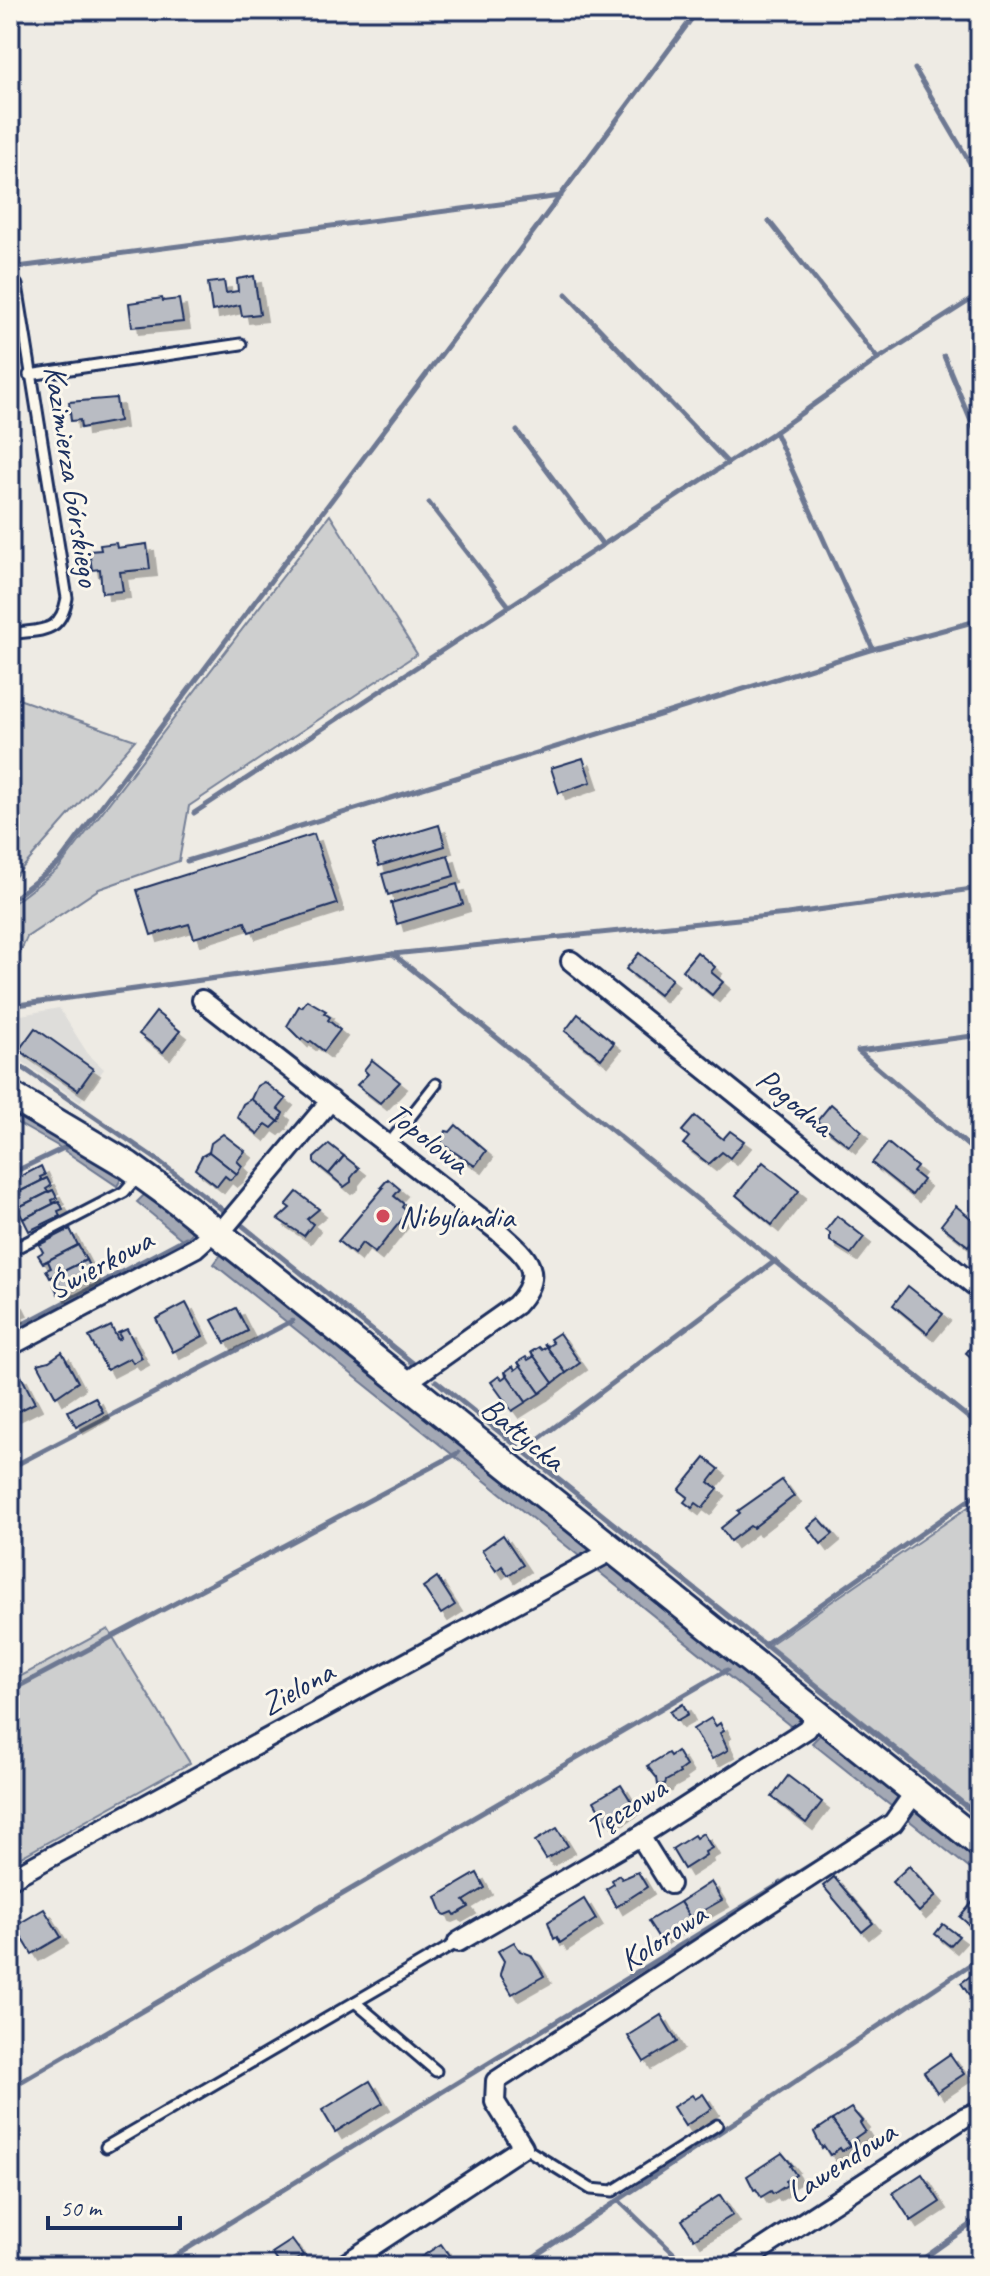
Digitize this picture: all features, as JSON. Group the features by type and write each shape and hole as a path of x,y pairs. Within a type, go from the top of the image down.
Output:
{"main road":[{"name":"Bałtycka","path":"10,1095 140,1173 217,1232 817,1714 908,1803 980,1844"}],"street":[{"name":"Pogodna","path":"571,961 980,1290"},
{"name":"Topolowa","path":"202,1000 518,1249 530,1264 533,1277 528,1292 516,1305 414,1377 408,1385"},
{"path":"217,1232 331,1100"},
{"name":"Świerkowa","path":"10,1346 195,1248 217,1232"},
{"name":"Zielona","path":"10,1879 613,1550"},
{"name":"Tęczowa","path":"458,1942 640,1836 807,1729 817,1714"},
{"name":"Kolorowa","path":"523,2147 495,2102 496,2081 908,1803"},
{"path":"640,1836 670,1884"},
{"name":"Lawendowa","path":"736,2266 965,2117 980,2111"},
{"path":"342,2266 523,2147"}],"lane":[{"name":"Kazimierza Górskiego","path":"10,634 51,628 63,617 67,598 17,285"},
{"path":"29,375 241,344"},
{"path":"388,1145 436,1084"},
{"path":"10,1251 124,1192 140,1173"},
{"path":"106,2147 458,1942"},
{"path":"355,2002 436,2071"},
{"name":"Kolorowa","path":"523,2147 591,2189 613,2191 717,2125"}],"shaded area":[{"path":"330,515 417,654 189,806 179,861 99,889 27,937 10,975 10,906 59,868"},
{"path":"10,696 135,740 10,882"},
{"path":"59,1008 88,1054 104,1069 80,1102 10,1053 10,1017"},
{"path":"10,1108 123,1176 117,1186 10,1119"},
{"path":"146,1193 191,1227 191,1234 184,1241 137,1202"},
{"path":"223,1252 596,1548 584,1560 214,1264"},
{"path":"980,1499 980,1815 769,1645"},
{"path":"613,1561 802,1716 793,1728 598,1571 605,1563"},
{"path":"108,1629 190,1763 10,1863 10,1682"},
{"path":"823,1732 980,1861 980,1877 812,1743"}],"building":[{"path":"254,276 260,314 242,316 240,305 212,311 208,283 224,281 226,293 238,291 237,279"},
{"path":"162,298 163,301 179,299 183,322 132,327 129,303"},
{"path":"116,398 119,421 81,428 80,420 71,421 69,402"},
{"path":"116,543 117,548 147,544 150,569 120,572 123,591 102,593 100,569 92,570 89,551 101,550 100,545"},
{"path":"583,758 591,782 559,793 551,768"},
{"path":"439,825 445,846 379,866 373,845"},
{"path":"314,834 337,904 249,932 245,922 194,938 189,924 151,935 137,890"},
{"path":"448,855 454,876 388,895 382,874"},
{"path":"457,884 463,904 397,924 391,903"},
{"path":"697,952 715,967 711,972 723,982 712,995 682,970"},
{"path":"639,953 672,979 659,995 626,969"},
{"path":"307,1000 326,1011 324,1013 330,1017 328,1020 340,1030 324,1051 311,1041 301,1040 287,1026 299,1006 302,1007"},
{"path":"156,1012 180,1031 163,1052 139,1034"},
{"path":"578,1014 614,1043 601,1059 565,1031"},
{"path":"35,1028 93,1069 78,1090 19,1050"},
{"path":"372,1060 400,1082 380,1103 357,1085 368,1074 364,1070"},
{"path":"264,1082 286,1099 278,1109 283,1113 279,1122 251,1099 257,1086"},
{"path":"251,1099 279,1122 272,1128 266,1124 258,1134 237,1117 243,1104"},
{"path":"831,1104 862,1131 849,1146 817,1121"},
{"path":"695,1116 723,1139 730,1131 744,1141 730,1158 722,1152 709,1164 683,1144 689,1137 682,1131"},
{"path":"456,1125 486,1151 475,1166 441,1143 446,1131 450,1132"},
{"path":"223,1134 245,1151 237,1161 242,1166 237,1174 209,1152 211,1143"},
{"path":"888,1143 917,1167 913,1172 923,1180 912,1195 872,1163"},
{"path":"329,1144 344,1156 329,1174 314,1162 314,1158"},
{"path":"209,1152 237,1174 230,1180 225,1176 217,1186 195,1169 202,1156"},
{"path":"344,1156 359,1168 344,1187 329,1174"},
{"path":"763,1162 799,1191 772,1225 736,1195"},
{"path":"41,1166 45,1175 40,1177 42,1181 11,1196 10,1182"},
{"path":"47,1178 51,1186 46,1189 48,1192 53,1190 17,1208 11,1196"},
{"name":"Nibylandia","path":"388,1179 400,1189 394,1196 408,1212 375,1253 362,1243 354,1254 338,1241"},
{"path":"53,1190 57,1198 52,1200 53,1203 59,1201 23,1219 17,1208"},
{"path":"297,1192 319,1209 307,1219 313,1224 304,1236 278,1219 290,1208 286,1205"},
{"path":"59,1201 63,1209 58,1211 60,1216 29,1231 23,1219"},
{"path":"956,1206 980,1226 980,1231 968,1246 941,1225"},
{"path":"837,1216 864,1237 851,1254 830,1241 830,1233 826,1230"},
{"path":"70,1229 78,1245 43,1263 38,1255 43,1252 39,1245"},
{"path":"78,1245 86,1260 50,1278 46,1270 51,1268 48,1261 43,1263"},
{"path":"86,1260 94,1276 58,1294 54,1285 59,1283 55,1276 50,1278"},
{"path":"908,1286 943,1314 927,1333 893,1305"},
{"path":"16,1301 20,1309 10,1319 10,1304"},
{"path":"186,1303 203,1336 173,1352 156,1319"},
{"path":"236,1308 248,1331 225,1343 212,1320"},
{"path":"111,1326 118,1340 121,1338 118,1333 127,1329 142,1358 133,1363 130,1358 107,1370 89,1337"},
{"path":"559,1333 580,1363 566,1373 544,1343 548,1346 553,1343 550,1339"},
{"path":"980,1336 980,1365 966,1353"},
{"path":"544,1343 566,1373 553,1383 531,1352 539,1347 542,1350 546,1347"},
{"path":"62,1352 78,1382 56,1397 38,1364"},
{"path":"531,1352 553,1383 540,1393 518,1362 533,1357"},
{"path":"518,1362 540,1393 526,1402 505,1372 513,1366 515,1370 520,1366"},
{"path":"505,1372 526,1402 512,1411 491,1382 499,1376 502,1379 506,1376"},
{"path":"20,1374 35,1403 13,1414 10,1408 10,1379"},
{"path":"95,1397 103,1412 76,1427 68,1411"},
{"path":"705,1458 719,1469 709,1482 718,1489 703,1508 696,1503 692,1508 684,1502 688,1497 679,1490"},
{"path":"782,1480 794,1496 753,1528 750,1526 730,1541 721,1528 740,1513 738,1511"},
{"path":"819,1518 833,1534 821,1544 808,1527"},
{"path":"503,1535 523,1565 508,1575 502,1566 496,1571 482,1550"},
{"path":"437,1577 455,1605 441,1614 423,1587"},
{"path":"683,1704 688,1714 676,1721 670,1712"},
{"path":"711,1718 716,1726 720,1723 724,1731 720,1733 728,1750 712,1759 693,1729"},
{"path":"677,1751 686,1766 665,1784 658,1785 657,1778 647,1766"},
{"path":"788,1776 822,1802 806,1823 772,1797"},
{"path":"621,1785 634,1806 607,1823 594,1801"},
{"path":"557,1828 568,1846 546,1859 535,1841"},
{"path":"703,1833 712,1848 684,1869 672,1849"},
{"path":"909,1866 936,1896 919,1912 892,1882"},
{"path":"638,1872 647,1887 616,1907 606,1889 614,1884 612,1880 619,1875 622,1879"},
{"path":"477,1873 485,1888 464,1901 469,1907 455,1915 453,1912 443,1914 436,1897"},
{"path":"834,1877 873,1923 862,1932 823,1886"},
{"path":"711,1882 722,1900 690,1918 680,1902"},
{"path":"977,1897 980,1899 980,1934 960,1917"},
{"path":"584,1899 596,1919 560,1943 557,1937 554,1939 548,1922"},
{"path":"680,1902 690,1918 659,1938 648,1921"},
{"path":"44,1909 61,1937 32,1954 15,1926"},
{"path":"943,1924 959,1936 950,1946 935,1934"},
{"path":"514,1942 520,1951 531,1955 544,1976 512,1994 500,1974 504,1961 498,1951"},
{"path":"980,1969 980,1991 971,1998 961,1983"},
{"path":"661,2015 677,2042 644,2062 628,2036"},
{"path":"950,2054 964,2074 937,2092 924,2072"},
{"path":"370,2081 383,2103 335,2132 322,2110"},
{"path":"703,2094 712,2108 685,2126 673,2107 692,2095 695,2099"},
{"path":"851,2108 862,2121 860,2123 865,2131 850,2146 832,2120"},
{"path":"832,2120 850,2146 830,2155 824,2146 822,2148 814,2132"},
{"path":"782,2153 796,2175 773,2194 771,2191 761,2197 747,2176"},
{"path":"922,2174 940,2202 911,2221 893,2193"},
{"path":"720,2195 733,2215 694,2239 682,2220"},
{"path":"292,2240 303,2255 288,2266 281,2266 272,2253"},
{"path":"441,2244 453,2261 446,2266 423,2266 418,2259"}],"waterway":[{"path":"10,901 59,863 698,10"},
{"path":"915,69 980,180"},
{"path":"10,268 561,196"},
{"path":"769,221 878,359"},
{"path":"566,294 728,463"},
{"path":"873,649 775,432 878,359 980,294"},
{"path":"944,356 980,443"},
{"path":"517,431 603,545"},
{"path":"194,813 775,432"},
{"path":"429,503 509,606"},
{"path":"187,861 873,649 980,620"},
{"path":"10,1006 393,954 787,914 980,888"},
{"path":"393,954 980,1427"},
{"path":"980,1035 858,1051 980,1156"},
{"path":"10,1059 156,1159 224,1211"},
{"path":"10,1174 66,1147"},
{"path":"243,1226 414,1364"},
{"path":"10,1331 186,1238"},
{"path":"524,1450 775,1261"},
{"path":"10,1468 292,1321"},
{"path":"436,1381 980,1818"},
{"path":"10,1691 458,1453"},
{"path":"765,1644 980,1492"},
{"path":"10,2088 727,1670"},
{"path":"159,2266 840,1847"},
{"path":"520,2266 980,1958"},
{"path":"619,2201 687,2266"},
{"path":"913,2266 980,2218"}],"place":[{"name":"Nibylandia","path":"383,1216"}]}
